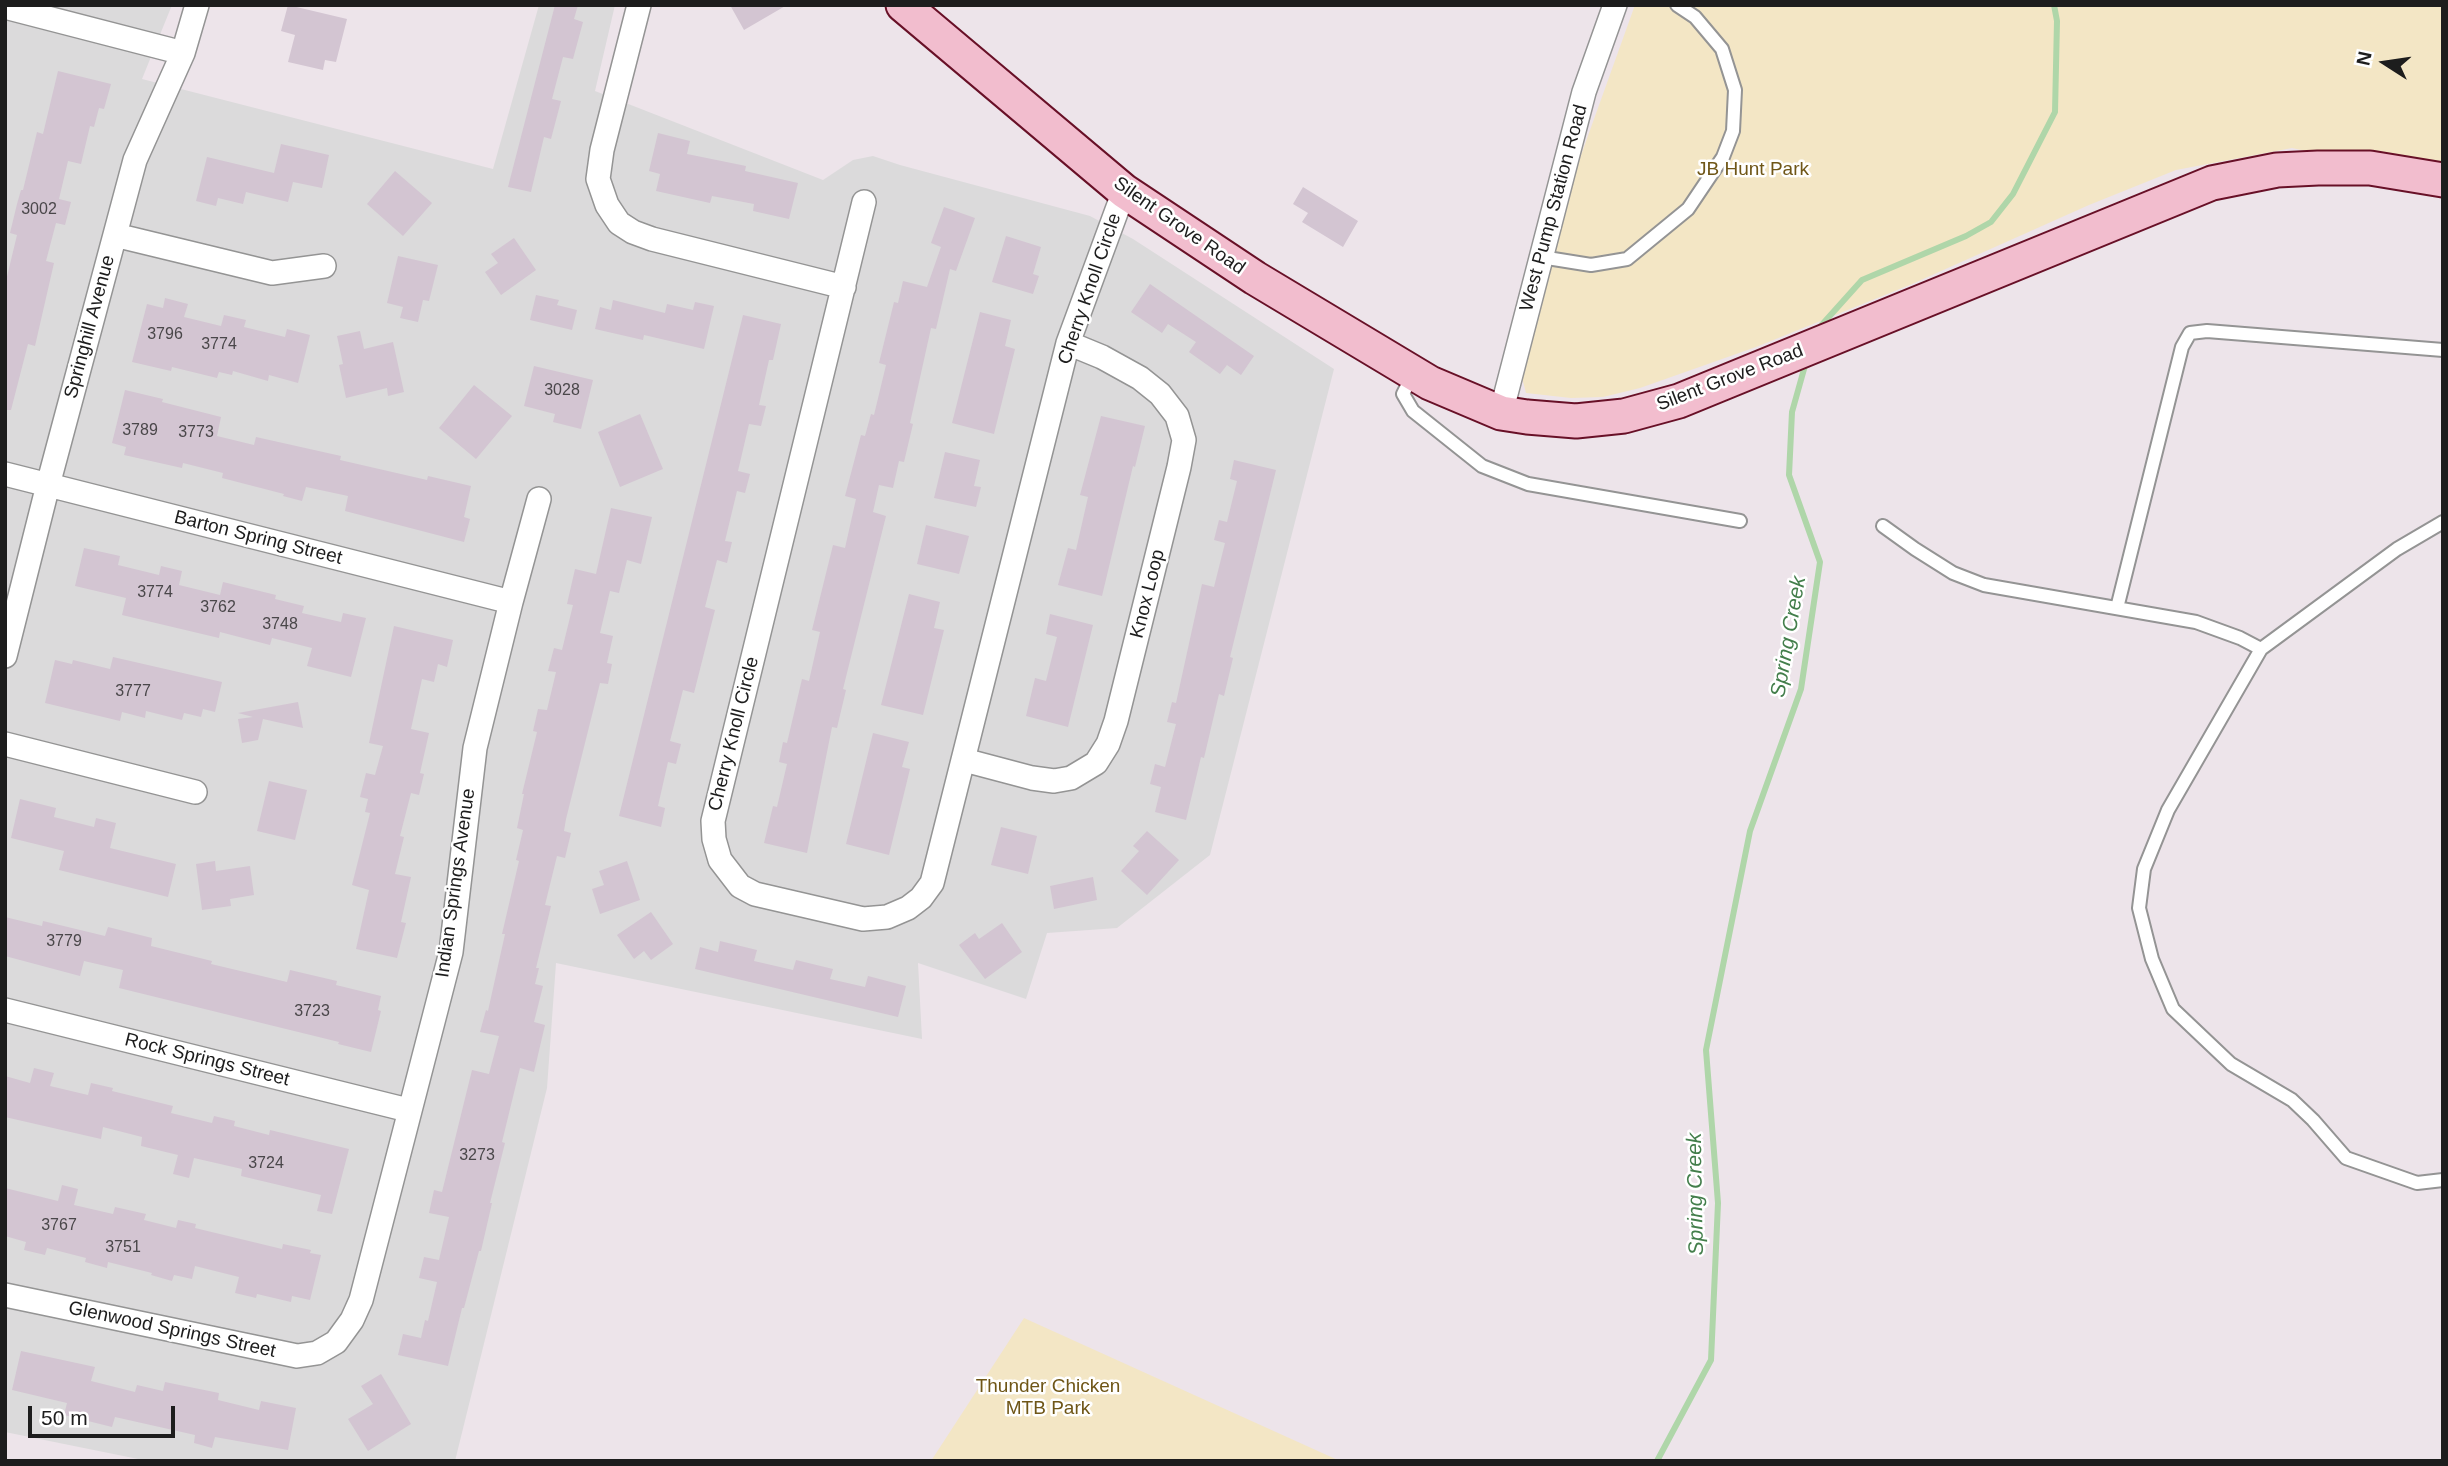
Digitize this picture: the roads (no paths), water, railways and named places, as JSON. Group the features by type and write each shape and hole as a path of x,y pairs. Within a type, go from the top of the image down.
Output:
{"street":[{"name":"Springhill Avenue","path":"5,656 135,160 183,53 197,5"},
{"path":"639,5 612,104 598,179 607,205 619,223 652,239 844,286"},
{"name":"Silent Grove Road","path":"902,5 1124,191 1255,278 1413,373 1501,413 1576,421 1624,416 1679,401 2212,183 2277,170 2370,168 2443,180"},
{"name":"West Pump Station Road","path":"1501,413 1584,92 1615,5"},
{"path":"5,8 183,53"},
{"name":"Cherry Knoll Circle","path":"864,202 713,821 714,839 720,860 740,886 755,894 863,919 887,917 908,908 921,898 932,883 1068,343 1124,191"},
{"path":"115,235 272,273 324,266"},
{"name":"Knox Loop","path":"964,760 1032,778 1054,781 1071,778 1096,763 1108,744 1116,721 1184,440 1177,416 1160,394 1140,378 1102,357 1068,343"},
{"name":"Barton Spring Street","path":"5,474 511,602"},
{"name":"Indian Springs Avenue","path":"336,1342 352,1320 361,1300 451,952 475,748 539,499"},
{"path":"5,744 195,792"},
{"name":"Rock Springs Street","path":"5,1010 408,1110"},
{"name":"Glenwood Springs Street","path":"5,1295 297,1356 317,1353 336,1342"}],"lane":[{"path":"1541,257 1591,265 1627,259 1688,209 1723,157 1733,131 1735,90 1722,48 1695,17 1677,5"},
{"path":"2117,608 2182,347 2190,333 2207,331 2443,350"},
{"path":"1413,373 1403,394 1413,411 1482,466 1528,484 1740,521"},
{"path":"2443,522 2398,549 2261,649 2168,810 2144,869 2140,908 2152,959 2173,1009 2231,1064 2292,1100 2314,1120 2346,1158 2417,1183 2443,1180"},
{"path":"1884,526 1953,573 1984,584 2196,622 2240,638 2261,649"}],"waterway":[{"name":"Spring Creek","path":"1818,329 1862,280 1966,236 1991,222 2013,194 2055,112 2057,21 2054,5"},
{"name":"Spring Creek","path":"1657,1461 1711,1360 1718,1203 1706,1050 1750,831 1801,689 1820,562 1789,475 1792,412 1806,362"}],"park label":[{"name":"JB Hunt Park","path":"1753,170"},
{"name":"Thunder Chicken MTB Park","path":"1048,1398"}]}
